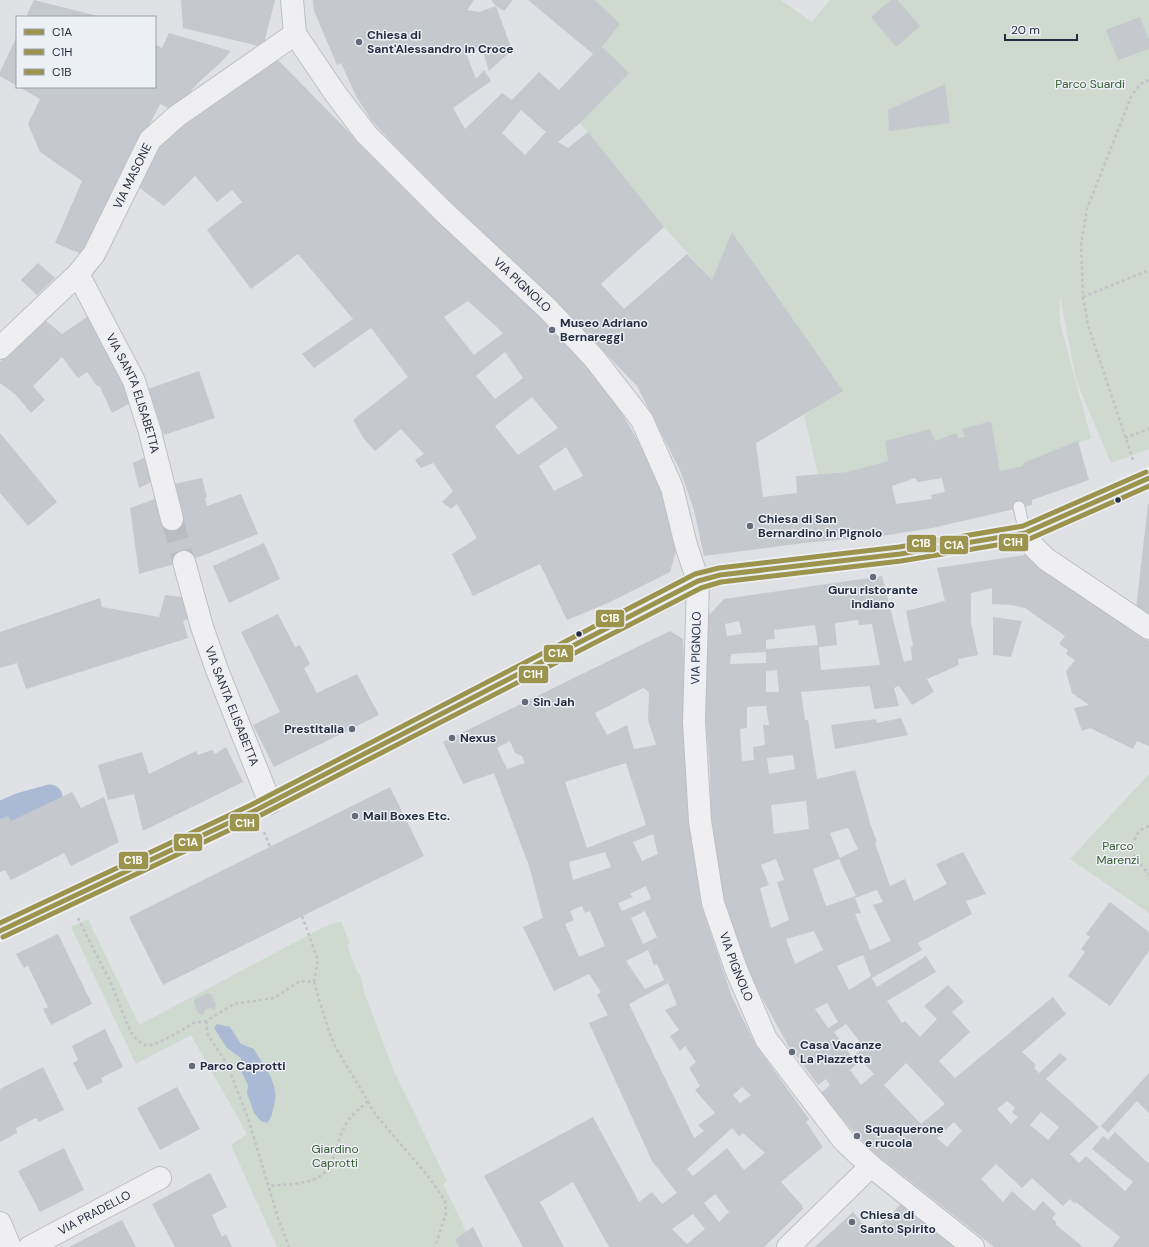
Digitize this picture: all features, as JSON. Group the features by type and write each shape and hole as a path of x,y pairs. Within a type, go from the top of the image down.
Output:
{"street":[{"path":"292,0 295,34"},
{"name":"VIA MASONE","path":"0,348 78,274 94,254 150,140 177,116 295,34"},
{"name":"VIA PIGNOLO","path":"295,34 366,134 444,212 548,308 604,369 642,420 672,488 686,545 698,582 694,722 700,821 713,903 736,969 766,1039 844,1141 871,1166 974,1247"},
{"name":"VIA SANTA ELISABETTA","path":"78,274 134,380 150,432 172,519"},
{"path":"0,931 270,803 698,582 720,575 900,554 1025,533 1149,478"},
{"path":"1025,533 1034,547 1046,559 1149,628"},
{"name":"VIA SANTA ELISABETTA","path":"184,562 202,626 217,670 270,803"},
{"path":"788,1247 871,1166"},
{"name":"VIA PRADELLO","path":"30,1247 160,1178"},
{"path":"0,1224 10,1247"}],"lane":[{"path":"1019,507 1025,533"}],"path":[{"path":"1149,80 1140,84 1131,97 1088,209 1081,244 1083,298 1088,325 1125,438 1149,429"},
{"path":"1083,298 1149,270"},
{"path":"1149,826 1139,831 1135,837 1132,853 1149,875"},
{"path":"68,898 111,983 130,1031 137,1040 145,1045 152,1045 194,1023 206,1021 234,1004 274,998 300,981 314,982"},
{"path":"302,916 318,960 314,982 329,1032 337,1050 368,1101 374,1114 428,1176 445,1201 446,1213 435,1247"},
{"path":"206,1021 208,1035 227,1064 248,1118 270,1186 278,1218 289,1247"},
{"path":"270,1186 311,1180 323,1174 331,1163 341,1133 352,1113 368,1101"}],"green space":[{"name":"Parco Suardi","path":"595,0 781,0 812,22 830,0 1149,0 1149,449 1111,463 1076,380 1060,296 1060,323 1091,438 1023,463 1023,466 1000,471 991,421 963,429 965,436 935,441 930,429 885,441 888,461 847,472 818,474 804,415 842,391 733,233 712,280 664,227 580,123 602,47 620,24"},
{"name":"Parco Marenzi","path":"1149,774 1149,913 1070,859"},
{"name":"Giardino Caprotti","path":"88,919 139,1025 322,928 341,921 350,943 347,945 358,974 360,974 364,992 393,1069 447,1181 443,1184 466,1231 455,1239 459,1247 277,1247 231,1145 247,1134 191,1035 136,1064 71,927"}],"water":[{"path":"217,1024 230,1027 241,1044 254,1049 270,1076 275,1090 275,1097 272,1115 267,1123 261,1121 254,1113 247,1093 248,1085 242,1073 241,1058 227,1048 214,1028"}],"building":[{"path":"34,0 98,16 26,16"},
{"path":"181,0 275,0 263,47 183,28"},
{"path":"313,0 474,0 467,10 479,12 496,6 512,50 489,71 481,46 466,53 476,79 484,70 491,81 453,108 465,129 502,93 512,100 539,72 559,90 593,54 528,0 595,0 620,24 602,47 629,73 580,123 558,142 568,148 588,132 664,227 601,284 624,309 687,254 712,280 732,232 843,391 756,443 763,497 797,493 796,476 847,472 888,461 885,441 930,429 935,441 956,433 959,438 965,436 962,429 991,421 1000,471 1023,466 1023,463 1078,441 1089,480 1032,500 1032,505 932,528 882,536 804,543 704,556 694,510 680,470 637,386 553,299 438,192 371,120 356,96 341,63 337,65 314,11","holes":["521,110 546,132 525,155 502,133","915,478 918,482 942,478 945,492 931,495 932,499 896,504 892,486"]},
{"path":"491,0 513,0 504,11 496,6"},
{"path":"891,0 897,0 920,26 896,47 871,17"},
{"path":"1140,17 1149,40 1149,49 1118,60 1106,30"},
{"path":"169,33 231,51 199,82 174,111 160,104 84,255 55,243 82,181 40,152 28,124 40,99 21,88 156,88 156,45 162,48"},
{"path":"16,38 16,85 0,76 0,72"},
{"path":"276,58 392,176 537,307 610,393 665,487 676,551 670,572 608,603 567,620 540,564 473,596 452,554 477,538 457,504 451,509 442,502 453,491 433,463 421,468 415,460 424,454 401,429 375,451 364,439 353,420 408,377 371,328 314,368 302,354 353,319 298,254 251,289 207,230 242,202 232,190 217,202 195,176 164,206 134,184 156,141 232,85 234,91","holes":["468,301 503,333 474,355 444,317","505,352 523,378 495,399 476,376","532,397 558,428 518,455 495,426","566,447 583,476 554,491 539,466"]},
{"path":"945,84 950,123 889,131 888,110"},
{"path":"38,263 55,278 37,295 21,280"},
{"path":"87,317 116,365 132,402 112,413 100,387 96,385 87,372 78,378 62,357 33,386 45,400 31,413 16,395 0,383 0,362 10,350 45,320 62,334"},
{"path":"199,371 215,418 164,435 148,389"},
{"path":"0,433 57,502 28,526 0,493"},
{"path":"148,456 155,480 139,488 133,463"},
{"path":"202,478 207,497 205,498 207,506 241,494 258,534 199,557 139,574 130,508 160,497 174,484"},
{"path":"1149,504 1149,618 1136,609"},
{"path":"264,543 280,579 229,603 213,566"},
{"path":"1025,555 1149,641 1149,746 1137,741 1133,749 1090,728 1082,731 1074,708 1089,705 1072,693 1066,671 1075,660 1066,654 1068,650 1059,644 1065,636 1025,608 1012,605 992,604 992,588 971,593 971,622 978,655 958,659 959,665 927,679 934,692 912,705 899,686 894,688 899,706 874,709 870,686 801,692 805,720 808,720 817,779 855,770 877,842 875,843 890,886 905,879 914,901 947,884 936,864 963,852 986,894 966,901 972,914 918,943 922,950 872,978 877,987 926,956 936,972 887,1001 902,1023 905,1021 920,1037 937,1019 924,1006 948,985 964,1002 952,1012 970,1032 939,1061 955,1078 1053,997 1066,1014 1022,1052 1036,1065 1034,1068 1039,1073 1060,1053 1067,1059 1046,1079 1099,1127 1070,1154 1079,1163 1086,1156 1125,1191 1133,1182 1092,1149 1103,1136 1108,1140 1115,1132 1148,1163 1149,1162 1149,1247 1112,1247 1120,1237 1076,1202 1075,1204 1070,1199 1063,1206 1032,1178 1022,1188 996,1164 981,1179 1003,1202 1012,1191 1034,1211 1043,1201 1056,1214 1052,1218 1057,1223 1055,1224 1083,1247 994,1247 872,1151 849,1127 821,1093 830,1085 826,1079 818,1085 796,1055 794,1056 752,980 723,898 711,818 710,772 704,697 709,615 724,599 882,576 904,662 912,660 911,647 913,646 906,611 945,601 937,568","holes":["858,620 859,625 872,624 880,665 821,670 819,647 837,645 835,623","739,621 742,634 727,636 725,624","815,625 818,645 766,649 766,640 775,639 774,630","766,652 766,663 730,664 731,654","777,670 779,692 766,692 766,671","766,706 769,725 763,725 765,745 753,747 754,760 742,761 740,729 747,728 747,707","793,755 795,769 769,774 767,758","806,801 809,829 774,834 771,805","848,828 858,849 840,858 830,833","776,859 784,880 777,882 789,920 771,928 760,888 769,885 761,865","839,859 856,896 826,906 813,869","877,890 883,902 873,905 891,941 870,950 855,914 861,913 855,898","814,931 823,950 795,964 786,939","863,955 871,976 849,990 837,966","827,1003 838,1022 828,1028 815,1009","846,1024 864,1047 852,1057 834,1032","861,1060 874,1074 861,1085 850,1070","906,1063 945,1104 921,1124 884,1085","1007,1101 1015,1108 1012,1112 1018,1117 1011,1124 997,1109","1041,1112 1059,1127 1048,1140 1030,1125","954,1122 962,1131 947,1147 937,1138"]},
{"path":"165,595 182,597 188,619 183,621 188,638 26,689 17,663 0,668 0,632 100,598 102,607 159,617"},
{"path":"278,614 295,647 300,645 310,664 304,668 317,693 357,674 379,715 274,767 253,725 280,712 241,632"},
{"path":"993,617 1022,621 1011,657 993,655"},
{"path":"670,631 683,639 690,795 689,821 701,905 732,997 755,1044 809,1119 806,1122 823,1147 781,1182 802,1205 803,1209 764,1247 609,1247 573,1182 540,1202 564,1247 523,1247 484,1176 593,1117 639,1202 652,1192 662,1204 677,1193 652,1161 589,1023 608,1015 597,995 601,992 589,974 554,991 523,927 543,918 529,866 494,773 463,784 443,742","holes":["643,688 649,692 648,720 656,745 634,749 627,725 607,735 595,713","510,741 515,753 522,756 525,763 507,769 497,748","626,763 646,825 587,848 565,782","653,834 658,854 642,861 633,842","605,852 611,867 573,880 569,862","646,886 651,899 622,911 618,903 633,897 630,894","582,906 585,913 590,911 605,946 579,957 565,924 574,920 570,911","645,911 657,937 643,944 631,918","648,950 654,965 657,964 664,980 645,989 626,961","668,983 677,1005 665,1010 679,1030 670,1036 680,1051 685,1046 696,1062 689,1068 700,1086 695,1090 715,1113 698,1125 704,1131 694,1138 629,1004","742,1087 751,1095 740,1103 733,1095","732,1128 739,1136 743,1133 765,1153 744,1170 727,1148 693,1176 687,1169","715,1194 729,1212 719,1222 704,1203","693,1214 705,1229 687,1244 672,1229"]},
{"path":"901,718 908,735 835,749 831,725 876,719 877,723"},
{"path":"226,747 243,782 143,831 134,794 108,800 98,765 142,752 149,774 196,751 198,755 212,750 215,754"},
{"path":"390,787 424,856 163,985 129,917"},
{"path":"72,792 81,808 104,797 119,842 71,866 64,853 11,880 5,870 0,872 0,819 8,816 11,821"},
{"path":"1110,902 1149,932 1149,951 1110,1006 1068,976 1085,952 1081,949 1090,937 1086,934"},
{"path":"58,934 92,1004 51,1025 43,1009 48,1007 28,966 24,968 16,954"},
{"path":"209,993 216,1004 215,1009 209,1008 205,1010 203,1015 198,1013 194,1003 195,999"},
{"path":"105,1029 123,1067 101,1078 103,1082 87,1090 73,1063 78,1060 72,1046"},
{"path":"43,1067 64,1110 39,1122 36,1118 16,1128 17,1133 0,1142 0,1089"},
{"path":"1149,1073 1149,1113 1137,1101 1108,1133 1101,1126"},
{"path":"177,1087 200,1129 160,1150 137,1108"},
{"path":"64,1148 84,1190 40,1212 18,1171"},
{"path":"210,1173 227,1207 212,1215 222,1237 226,1234 232,1247 175,1247 152,1204"},
{"path":"901,1204 955,1247 815,1247 853,1212 871,1234"},
{"path":"122,1220 136,1247 69,1247 106,1228"},
{"path":"473,1227 483,1247 459,1247 455,1239"}],"waterway":[{"path":"0,814 21,805 50,797"}],"tunnel":[{"path":"172,519 184,562"}],"transit line":[{"name":"C1B","path":"0,923 251,805 695,574 719,568 899,547 1023,526 1146,472"},
{"name":"C1A","path":"0,931 254,811 698,581 720,575 900,554 1025,533 1149,478"},
{"name":"C1H","path":"3,937 257,817 701,588 721,582 901,561 1027,540 1149,486"}],"place":[{"name":"Chiesa di Sant'Alessandro in Croce","path":"359,42"},
{"name":"Museo Adriano Bernareggi","path":"552,330"},
{"name":"Chiesa di San Bernardino in Pignolo","path":"750,526"},
{"name":"Guru ristorante indiano","path":"873,577"},
{"name":"Sin Jah","path":"525,702"},
{"name":"Prestitalia","path":"352,729"},
{"name":"Nexus","path":"452,738"},
{"name":"Mail Boxes Etc.","path":"355,816"},
{"name":"Casa Vacanze La Piazzetta","path":"792,1052"},
{"name":"Parco Caprotti","path":"192,1066"},
{"name":"Squaquerone e rucola","path":"857,1136"},
{"name":"Chiesa di Santo Spirito","path":"852,1222"}]}
